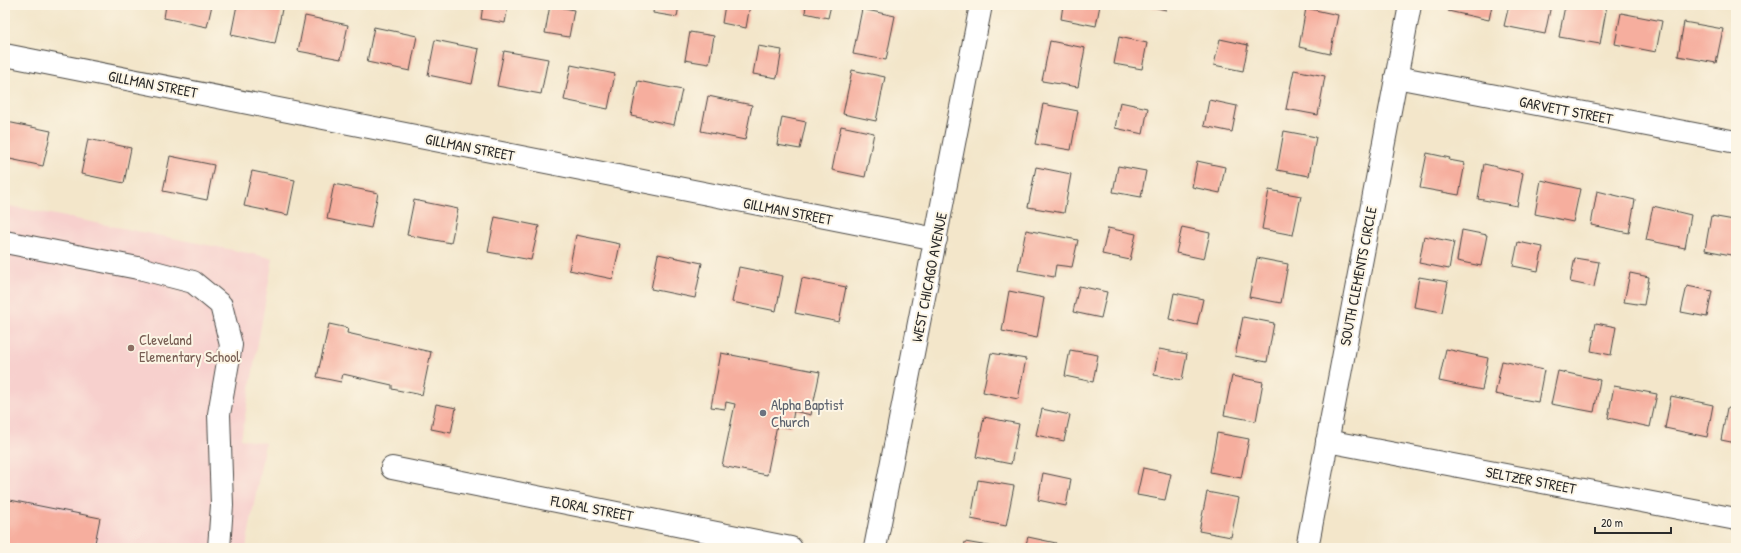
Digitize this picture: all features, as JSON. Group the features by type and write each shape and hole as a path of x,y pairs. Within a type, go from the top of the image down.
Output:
{"street":[{"name":"WEST CHICAGO AVENUE","path":"875,548 981,5"},
{"name":"SOUTH CLEMENTS CIRCLE","path":"1307,548 1410,5"},
{"name":"GILLMAN STREET","path":"5,55 936,239"},
{"name":"GARVETT STREET","path":"1396,77 1736,142"},
{"path":"5,242 143,269 193,282 221,305 231,345 219,414 222,505 219,548"},
{"name":"SELTZER STREET","path":"1327,441 1736,520"},
{"name":"FLORAL STREET","path":"392,468 791,548"}],"shaded area":[{"name":"Cleveland Elementary School","path":"5,205 273,258 241,439 265,443 246,548 5,548"}],"building":[{"path":"166,5 212,5 207,27 164,18"},
{"path":"237,5 263,5 282,9 275,44 231,35"},
{"path":"483,5 508,5 505,23 481,19"},
{"path":"550,5 574,10 569,37 545,33"},
{"path":"654,5 679,5 677,17 653,13"},
{"path":"725,5 750,5 746,28 722,23"},
{"path":"806,5 831,5 828,18 805,13"},
{"path":"1063,5 1100,5 1096,26 1061,19"},
{"path":"1144,5 1167,5 1166,10"},
{"path":"1449,5 1492,5 1489,20 1448,11"},
{"path":"1509,5 1551,5 1545,34 1504,26"},
{"path":"1580,5 1607,5 1600,44 1559,37 1565,6 1580,8"},
{"path":"1306,8 1338,15 1330,54 1299,47"},
{"path":"862,9 895,16 886,60 853,54"},
{"path":"1621,13 1662,21 1656,52 1615,44"},
{"path":"305,16 348,25 341,59 298,51"},
{"path":"1684,22 1723,29 1716,63 1678,56"},
{"path":"374,27 417,36 410,71 367,62"},
{"path":"690,32 714,36 709,64 685,60"},
{"path":"1119,37 1147,43 1142,69 1114,64"},
{"path":"1220,39 1248,45 1243,71 1214,65"},
{"path":"435,40 479,49 472,84 428,75"},
{"path":"1050,41 1085,48 1078,87 1042,81"},
{"path":"758,46 782,50 777,78 753,74"},
{"path":"504,51 548,59 541,94 497,86"},
{"path":"571,65 615,74 608,109 564,100"},
{"path":"852,70 885,77 876,121 843,114"},
{"path":"1294,70 1325,76 1318,115 1286,109"},
{"path":"638,81 682,90 674,125 631,116"},
{"path":"708,96 752,105 745,140 701,131"},
{"path":"1209,100 1237,106 1232,132 1204,126"},
{"path":"1120,102 1148,108 1143,134 1115,128"},
{"path":"1043,104 1078,111 1071,150 1035,144"},
{"path":"782,117 806,122 800,149 777,145"},
{"path":"7,122 51,131 43,166 5,158"},
{"path":"841,126 874,133 865,177 832,170"},
{"path":"1284,131 1316,137 1309,176 1277,170"},
{"path":"88,139 131,148 124,183 81,174"},
{"path":"1427,153 1465,163 1459,195 1420,188"},
{"path":"170,156 214,165 207,200 163,191"},
{"path":"1197,161 1225,167 1220,193 1192,187"},
{"path":"1484,164 1523,173 1517,206 1478,199"},
{"path":"1118,166 1146,171 1141,197 1113,192"},
{"path":"1036,167 1071,174 1064,213 1028,207"},
{"path":"252,171 295,180 288,215 244,206"},
{"path":"1541,180 1580,189 1573,222 1535,214"},
{"path":"334,184 378,193 371,228 327,219"},
{"path":"1269,190 1301,196 1293,235 1262,229"},
{"path":"1597,191 1635,200 1629,233 1591,225"},
{"path":"414,200 458,209 451,243 407,235"},
{"path":"1653,206 1691,215 1685,248 1646,240"},
{"path":"1711,216 1734,220 1736,223 1736,256 1705,250"},
{"path":"495,217 539,226 531,260 488,252"},
{"path":"1182,227 1210,233 1204,259 1176,253"},
{"path":"1108,228 1136,234 1130,260 1102,254"},
{"path":"1026,230 1078,240 1072,267 1056,265 1054,277 1018,270"},
{"path":"1462,230 1487,235 1481,266 1457,261"},
{"path":"576,235 620,244 613,279 569,270"},
{"path":"1424,236 1454,242 1449,269 1419,263"},
{"path":"1518,242 1543,247 1538,271 1513,266"},
{"path":"658,254 702,263 695,298 651,289"},
{"path":"1257,258 1288,264 1281,303 1249,297"},
{"path":"1575,258 1599,262 1594,287 1570,282"},
{"path":"739,267 783,276 776,311 732,302"},
{"path":"1630,273 1649,277 1644,305 1624,302"},
{"path":"1419,277 1448,282 1442,312 1414,307"},
{"path":"802,278 846,287 839,322 795,313"},
{"path":"1079,286 1107,292 1101,318 1073,312"},
{"path":"1687,286 1712,291 1707,317 1681,312"},
{"path":"1009,291 1044,298 1037,338 1002,331"},
{"path":"1174,293 1203,299 1197,325 1169,319"},
{"path":"1243,317 1274,323 1267,362 1235,356"},
{"path":"1596,323 1616,327 1611,355 1591,351"},
{"path":"329,324 348,328 347,333 431,352 422,395 392,389 392,385 343,374 341,382 317,377"},
{"path":"1159,349 1187,354 1182,380 1154,375"},
{"path":"1446,349 1488,358 1482,390 1439,381"},
{"path":"1070,350 1098,355 1093,382 1065,376"},
{"name":"Alpha Baptist Church","path":"721,353 820,372 811,415 794,411 791,428 777,425 767,475 722,466 735,404 726,402 725,409 711,407"},
{"path":"991,353 1026,359 1018,399 983,392"},
{"path":"1502,361 1544,370 1538,402 1495,394"},
{"path":"1558,371 1600,380 1594,412 1551,404"},
{"path":"1232,376 1263,382 1256,421 1224,415"},
{"path":"1614,386 1657,394 1650,427 1608,418"},
{"path":"1671,396 1713,405 1707,437 1665,428"},
{"path":"436,404 456,408 451,433 431,429"},
{"path":"1727,408 1736,409 1736,443 1721,440"},
{"path":"1042,409 1070,415 1064,441 1036,435"},
{"path":"984,417 1019,424 1011,464 976,457"},
{"path":"1217,433 1249,439 1241,478 1210,472"},
{"path":"1143,468 1171,474 1165,500 1137,495"},
{"path":"1043,473 1071,479 1066,506 1038,500"},
{"path":"978,480 1014,486 1006,526 971,519"},
{"path":"1207,492 1239,498 1231,537 1199,531"},
{"path":"5,499 100,518 94,548 5,548"},
{"path":"1028,537 1056,543 1055,548 1025,548"},
{"path":"965,542 994,547 994,548 964,548"},
{"path":"106,545 118,547 118,548 106,548"}],"place":[{"name":"Cleveland Elementary School","path":"131,348"},
{"name":"Alpha Baptist Church","path":"763,413"}]}
